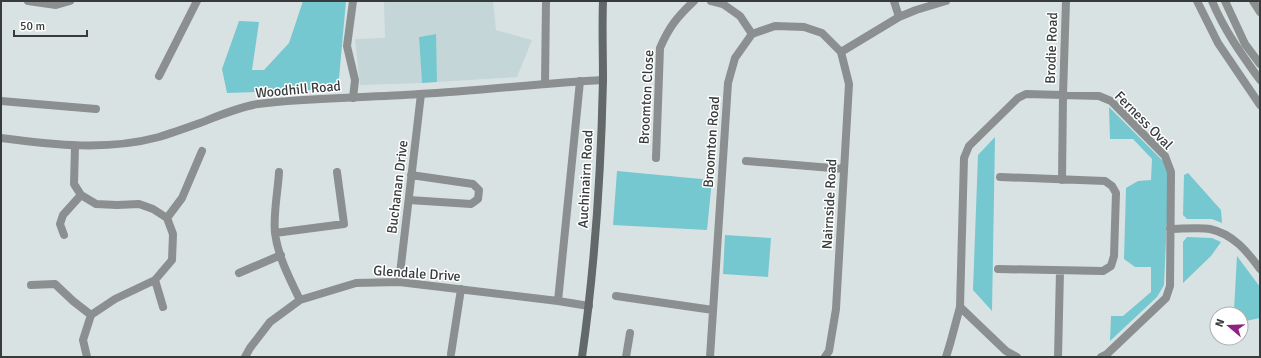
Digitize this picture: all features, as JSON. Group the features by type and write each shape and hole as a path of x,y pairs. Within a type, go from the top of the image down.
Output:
{"main road":[{"name":"Auchinairn Road","path":"582,357 589,306 598,214 603,1"}],"street":[{"path":"28,1 56,5 70,1"},
{"path":"159,76 197,1"},
{"path":"353,98 355,80 347,46 354,1"},
{"path":"544,84 546,1"},
{"name":"Broomton Close","path":"656,158 660,48 667,32 681,13 694,1"},
{"path":"711,1 723,4 740,16 752,34 775,26 804,27 822,33 841,52 899,17 946,1"},
{"path":"894,1 899,17"},
{"name":"Brodie Road","path":"1062,180 1066,1"},
{"path":"1197,1 1218,43 1260,104"},
{"path":"1212,1 1216,12 1234,44 1260,80"},
{"path":"1225,1 1245,44 1260,64"},
{"path":"1253,1 1260,12"},
{"name":"Broomton Road","path":"710,357 728,83 735,58 752,34"},
{"name":"Nairnside Road","path":"825,357 829,351 836,309 849,84 841,52"},
{"name":"Woodhill Road","path":"1,138 35,143 75,146 121,145 158,137 198,124 224,113 255,105 285,101 421,94 602,80"},
{"path":"558,301 580,81"},
{"name":"Buchanan Drive","path":"399,282 421,94"},
{"name":"Ferness Oval","path":"946,357 960,307 964,158 969,146 1018,98 1026,94 1099,96 1111,101 1165,156 1171,172 1170,286 1166,298 1107,354 1101,357"},
{"path":"1,101 96,109"},
{"path":"75,146 74,184 81,196 96,204 139,204 153,209 166,218 173,234 172,260 155,280 115,299 91,315 83,340 87,357"},
{"path":"166,218 182,198 202,151"},
{"path":"746,161 844,169"},
{"path":"279,172 275,208 275,233 281,255 300,300"},
{"path":"275,233 344,224 336,172"},
{"path":"409,200 471,204 478,199 479,190 473,184 411,176"},
{"path":"998,269 1103,271 1111,266 1114,256 1116,193 1112,186 1105,181 1000,177"},
{"path":"64,235 60,224 63,216 81,196"},
{"path":"1170,229 1209,229 1228,236 1246,250 1260,269"},
{"path":"239,273 281,255"},
{"path":"1058,357 1060,271"},
{"path":"155,280 163,307"},
{"name":"Glendale Drive","path":"245,357 270,322 300,300 356,283 399,282 589,306"},
{"path":"31,285 55,284 91,315"},
{"path":"451,354 461,289"},
{"path":"616,296 713,310"},
{"path":"960,307 1006,352 1017,357"},
{"path":"626,357 630,333"}],"shaded area":[{"path":"303,1 346,1 338,89 227,93 222,69 239,21 259,22 252,70 264,70 289,43"},
{"path":"384,1 493,1 496,30 532,40 517,77 437,82 435,34 419,37 422,83 360,85 355,39 385,38"},
{"path":"436,34 437,82 422,83 419,37"},
{"path":"1109,107 1165,163 1169,174 1164,285 1157,297 1110,341 1111,316 1123,316 1151,292 1151,267 1135,267 1124,259 1126,188 1138,181 1151,180 1152,159 1133,139 1110,139"},
{"path":"995,137 992,311 973,290 978,155"},
{"path":"617,171 712,180 707,230 613,225"},
{"path":"1188,173 1221,210 1222,223 1212,219 1187,219 1183,215 1184,175"},
{"path":"725,235 771,238 768,277 723,274"},
{"path":"1187,237 1212,238 1221,242 1211,256 1183,283 1183,242"},
{"path":"1237,256 1260,287 1260,318 1249,320 1249,306 1234,306"}]}
